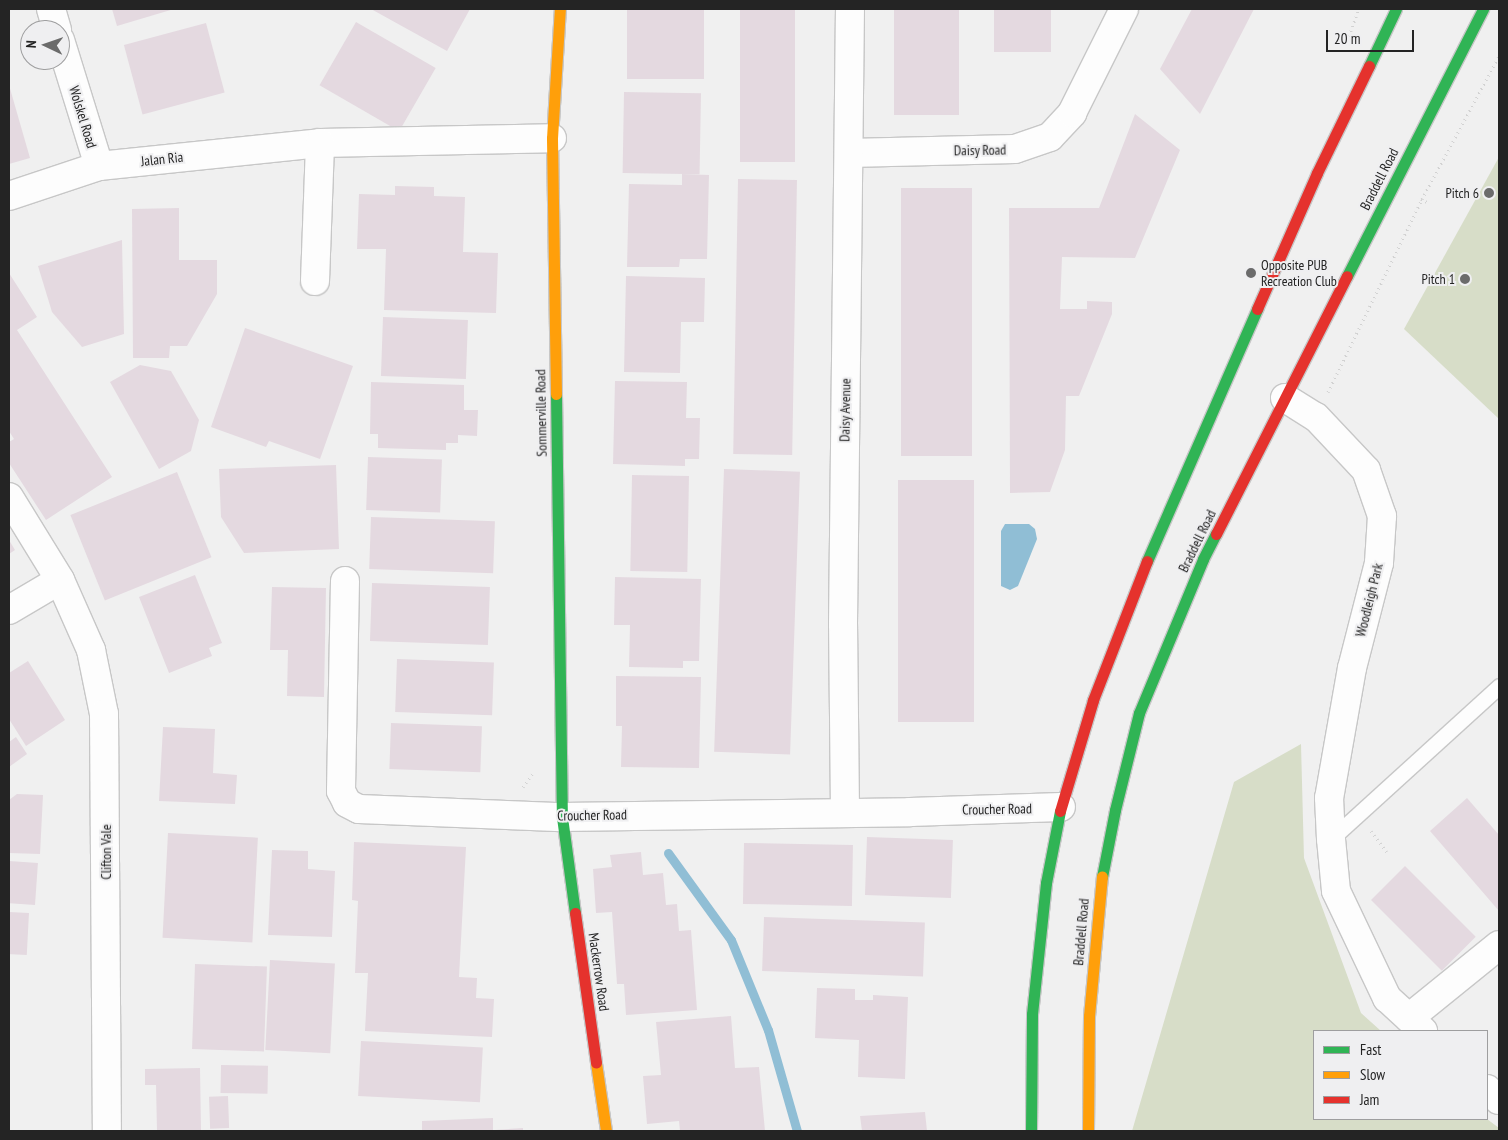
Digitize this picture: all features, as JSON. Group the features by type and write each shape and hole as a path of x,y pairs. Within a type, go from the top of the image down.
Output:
{"main road":[{"name":"Sommerville Road","path":"560,9 552,138 562,817"},
{"path":"1031,1129 1032,1014 1046,883 1055,827 1093,700 1157,534 1317,173 1396,9"},
{"name":"Braddell Road","path":"1088,1131 1089,1016 1101,883 1115,810 1139,714 1203,559 1483,9"},
{"name":"Mackerrow Road","path":"562,817 606,1131"}],"street":[{"name":"Daisy Avenue","path":"845,812 843,624 850,9"},
{"name":"Daisy Road","path":"849,153 1015,149 1050,137 1072,113 1124,9"},
{"name":"Wolskel Road","path":"69,70 99,166"},
{"name":"Jalan Ria","path":"9,196 99,166 320,143 552,138"},
{"path":"315,281 320,143"},
{"name":"Woodleigh Park","path":"1285,398 1316,417 1366,470 1382,516 1379,562 1352,668 1329,798 1336,891 1387,998 1416,1025 1499,945"},
{"name":"Clifton Vale","path":"9,497 60,580 91,650 104,714 106,1131"},
{"path":"9,610 60,580"},
{"name":"Croucher Road","path":"345,581 341,791 347,803 359,809 562,817 1061,807"},
{"path":"1488,1090 1499,1100"}],"lane":[{"path":"1331,839 1499,686"},
{"path":"1016,1131 1031,1129"}],"path":[{"path":"1316,417 1422,199 1499,56"},
{"path":"1422,199 1427,202"},
{"path":"516,788 524,787 536,768"}],"green space":[{"name":"Pitch 1","path":"1499,157 1499,419 1404,329"},
{"path":"1301,744 1304,858 1361,1013 1380,1030 1313,1030 1313,1120 1488,1120 1499,1128 1499,1131 1132,1131 1234,782"}],"water":[{"path":"1005,524 1029,524 1035,529 1037,539 1018,586 1010,590 1001,586 1001,531"}],"building":[{"path":"112,9 174,9 117,26"},
{"path":"371,9 470,9 447,51"},
{"path":"627,9 704,9 704,79 627,79"},
{"path":"740,9 795,9 795,162 740,162"},
{"path":"894,9 959,9 959,115 894,115"},
{"path":"994,9 1051,9 1051,52 994,52"},
{"path":"1192,9 1254,9 1200,114 1160,69"},
{"path":"356,22 436,68 399,131 320,85"},
{"path":"206,23 225,93 143,115 124,45"},
{"path":"9,85 30,158 9,164"},
{"path":"624,92 701,93 700,174 623,173"},
{"path":"1135,114 1180,150 1135,258 1062,257 1060,309 1087,309 1087,301 1112,302 1112,314 1079,396 1066,396 1065,450 1050,492 1010,493 1009,208 1099,208"},
{"path":"682,174 709,175 707,259 680,259 679,267 627,267 629,184 682,185"},
{"path":"738,179 797,180 792,455 733,454"},
{"path":"395,186 434,187 434,196 465,197 463,252 498,253 496,313 384,310 386,249 357,249 359,194 395,195"},
{"path":"901,188 972,188 972,456 901,456"},
{"path":"179,208 179,260 217,260 217,294 187,346 170,346 169,358 133,358 132,209"},
{"path":"122,240 124,334 82,347 52,312 38,266"},
{"path":"9,273 37,317 17,330 112,477 46,520 9,463 9,442 14,439 9,431"},
{"path":"626,276 705,278 704,322 681,322 680,373 624,372"},
{"path":"383,317 468,320 466,379 381,376"},
{"path":"245,328 353,366 320,459 269,441 266,447 211,427"},
{"path":"140,365 171,371 199,420 191,451 159,469 110,382"},
{"path":"615,381 687,382 686,418 700,418 699,459 685,459 685,466 613,464"},
{"path":"371,382 464,385 464,410 478,410 477,436 458,435 458,443 446,443 446,450 378,448 378,434 370,434"},
{"path":"368,457 442,460 440,513 366,510"},
{"path":"336,465 339,549 244,553 221,517 219,469"},
{"path":"724,469 800,472 790,754 714,752"},
{"path":"177,472 211,557 105,600 70,515"},
{"path":"632,475 689,476 687,572 630,571"},
{"path":"898,480 974,480 974,722 898,722"},
{"path":"371,517 495,521 493,573 369,569"},
{"path":"9,540 15,550 9,554"},
{"path":"195,575 222,643 209,648 212,656 169,673 139,597"},
{"path":"615,577 701,579 699,661 683,661 683,668 629,667 630,625 614,625"},
{"path":"372,583 490,587 488,645 370,641"},
{"path":"272,587 326,588 324,697 287,696 288,650 270,650"},
{"path":"397,659 494,662 492,715 395,712"},
{"path":"28,661 65,720 26,746 9,719 9,673"},
{"path":"616,676 701,677 699,768 621,767 622,726 616,726"},
{"path":"391,723 482,726 480,772 389,769"},
{"path":"163,727 215,729 213,773 237,775 235,804 159,801"},
{"path":"16,737 27,754 9,767 9,742"},
{"path":"17,794 43,795 40,854 9,853 9,800"},
{"path":"1467,798 1499,835 1499,911 1430,831"},
{"path":"168,833 258,838 252,943 163,938"},
{"path":"867,837 953,840 951,898 865,895"},
{"path":"354,842 466,847 459,977 477,978 476,998 494,999 492,1037 365,1031 368,973 355,973 358,901 352,900"},
{"path":"744,843 853,845 852,906 743,904"},
{"path":"272,850 308,851 308,869 335,871 332,937 268,935"},
{"path":"641,852 643,875 663,873 666,905 677,904 679,931 691,930 697,1010 626,1015 624,984 617,984 612,912 596,913 593,869 612,867 610,855"},
{"path":"9,861 38,863 35,905 9,903"},
{"path":"1405,866 1476,937 1442,971 1371,900"},
{"path":"9,912 29,913 27,955 9,954"},
{"path":"764,917 925,923 923,977 762,971"},
{"path":"270,960 335,963 330,1053 265,1050"},
{"path":"195,964 267,967 264,1051 192,1049"},
{"path":"817,988 855,989 855,1000 873,1000 873,995 908,997 905,1079 858,1077 859,1040 815,1038"},
{"path":"731,1016 735,1068 759,1067 765,1131 680,1131 679,1121 647,1124 643,1076 661,1075 656,1022"},
{"path":"361,1041 483,1047 480,1102 358,1096"},
{"path":"221,1065 268,1066 268,1094 221,1093"},
{"path":"200,1068 201,1131 157,1131 156,1085 145,1085 145,1069"},
{"path":"228,1096 229,1128 210,1129 209,1097"},
{"path":"925,1112 927,1131 862,1131 860,1116"},
{"path":"493,1118 493,1131 422,1131 422,1121"},
{"path":"523,1128 523,1131 495,1131 495,1130"}],"waterway":[{"path":"668,853 731,940 768,1030 797,1131"}],"traffic: fast":[{"path":"1369,66 1396,9"},
{"path":"1347,276 1483,9"},
{"path":"1147,561 1257,309"},
{"path":"556,394 562,817 575,913"},
{"path":"1102,877 1115,810 1139,713 1203,559 1216,534"},
{"path":"1031,1131 1032,1014 1046,883 1060,811"}],"traffic: slow":[{"path":"556,394 552,138 560,9"},
{"path":"1088,1131 1089,1016 1102,877"},
{"path":"596,1063 606,1131"}],"traffic: jam":[{"path":"1257,309 1317,173 1369,66"},
{"path":"1216,534 1347,276"},
{"path":"1060,811 1093,700 1147,561"},
{"path":"575,913 596,1063"}],"place":[{"name":"Pitch 6","path":"1489,193"},
{"name":"Opposite PUB Recreation Club","path":"1251,273"},
{"name":"Pitch 1","path":"1465,279"}]}
